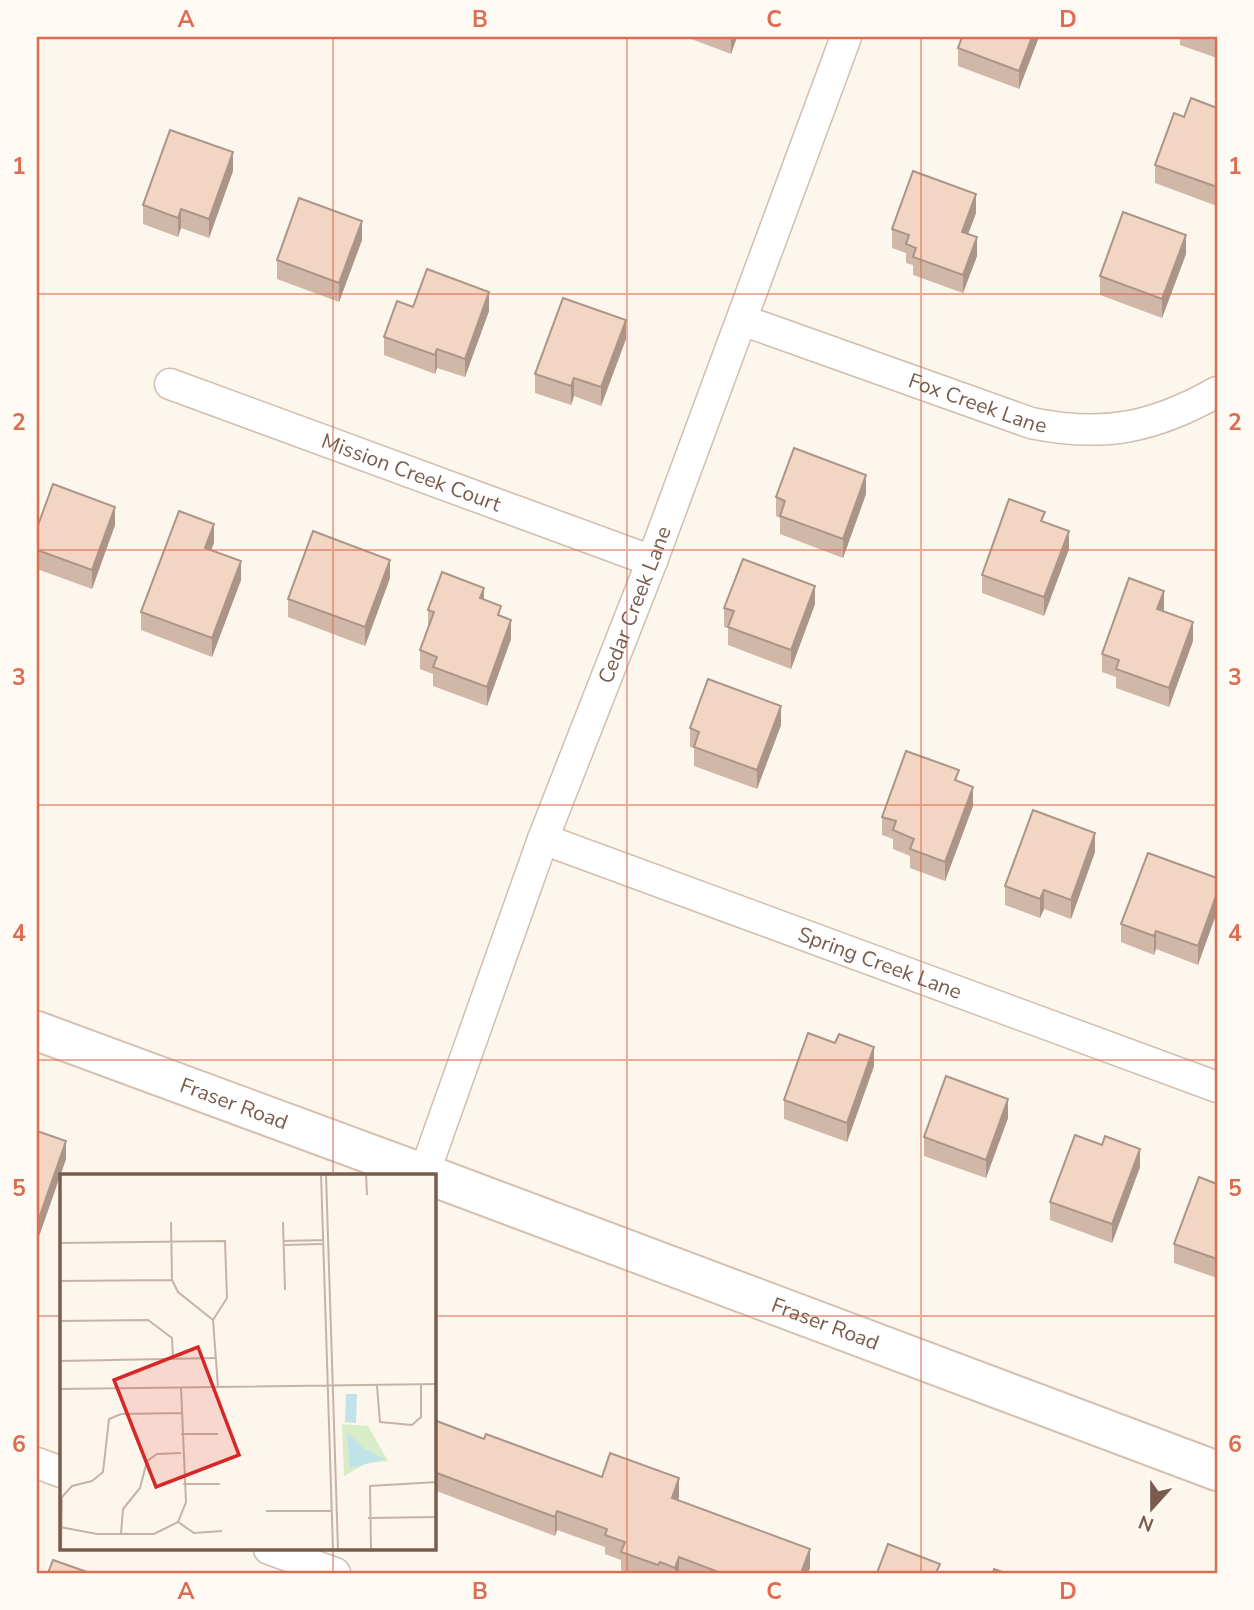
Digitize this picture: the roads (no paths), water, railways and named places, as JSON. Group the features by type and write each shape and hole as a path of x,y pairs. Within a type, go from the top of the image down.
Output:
{"street":[{"name":"Cedar Creek Lane","path":"430,1174 543,839 652,561 846,37"},
{"name":"Fox Creek Lane","path":"742,320 1031,423 1066,430 1098,431 1136,425 1187,409 1217,392"},
{"name":"Mission Creek Court","path":"170,384 652,561"},
{"name":"Spring Creek Lane","path":"543,839 1217,1087"},
{"name":"Fraser Road","path":"37,1031 424,1174"},
{"name":"Fraser Road","path":"436,1179 1217,1471"},
{"path":"37,1463 60,1472"},
{"path":"272,1550 335,1573"}]}
